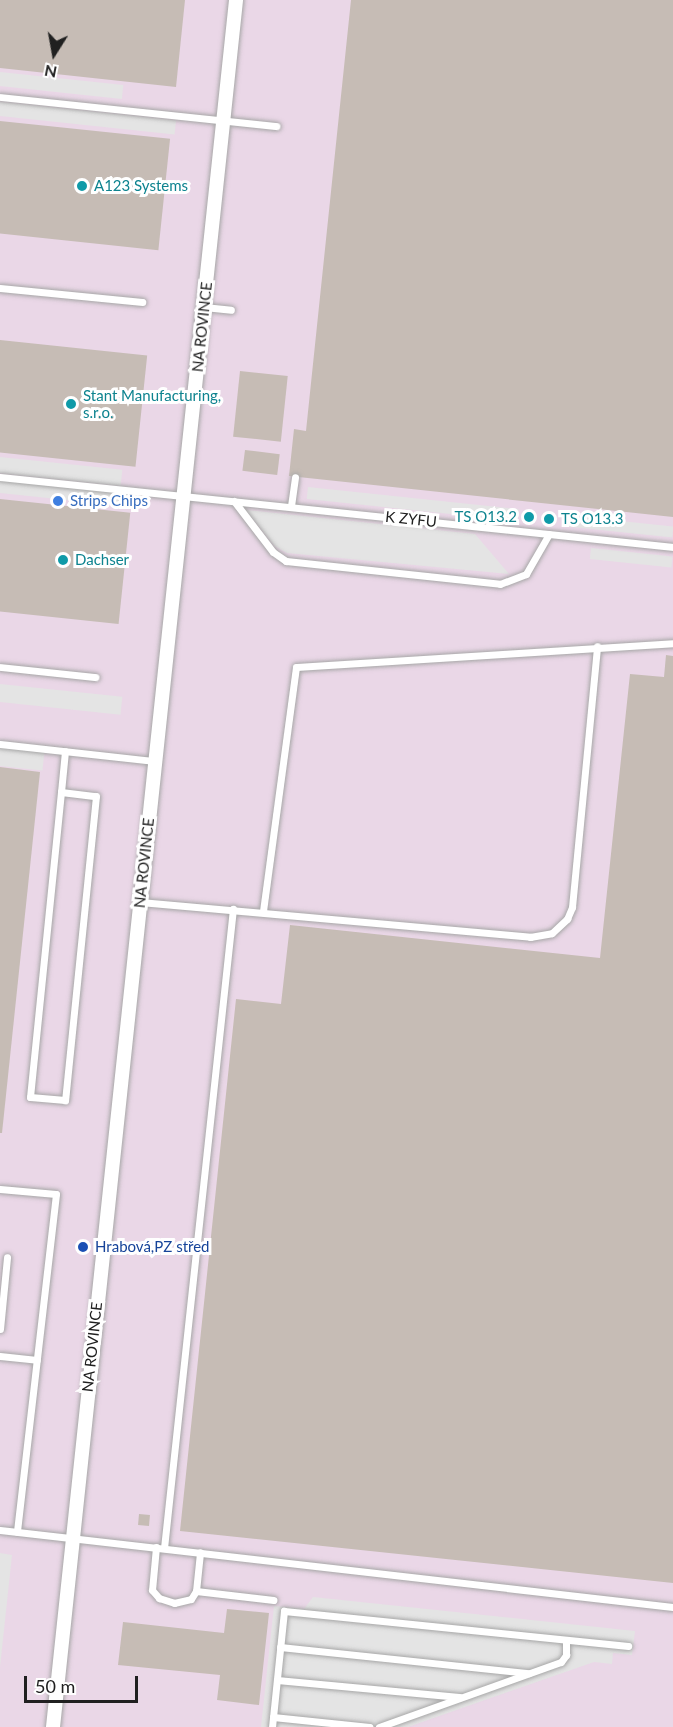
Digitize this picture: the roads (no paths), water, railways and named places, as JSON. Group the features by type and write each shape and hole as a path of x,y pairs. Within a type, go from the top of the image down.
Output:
{"street":[{"name":"NA ROVINCE","path":"53,1727 236,0"}],"lane":[{"path":"0,97 276,126"},
{"path":"0,288 142,302"},
{"path":"204,307 231,310"},
{"name":"K ZYFU","path":"0,477 673,547"},
{"path":"291,506 295,477"},
{"path":"234,501 273,552 286,561 429,577 512,582 535,564 549,534"},
{"path":"263,911 296,667 597,646 673,643"},
{"path":"140,902 263,911 530,937 552,933 561,927 572,908 597,646"},
{"path":"0,667 95,677"},
{"path":"0,744 155,761"},
{"path":"61,792 96,796 65,1100 30,1097 65,751"},
{"path":"200,1552 196,1591 184,1602 159,1598 152,1590 160,1548 233,909"},
{"path":"0,1189 56,1194 17,1532"},
{"path":"0,1329 7,1257"},
{"path":"0,1356 37,1360"},
{"path":"0,1530 673,1607"},
{"path":"196,1591 273,1600"},
{"path":"272,1727 284,1611 628,1646"},
{"path":"379,1727 561,1662 566,1655 567,1640"},
{"path":"280,1647 530,1673"},
{"path":"277,1680 461,1697"},
{"path":"273,1717 369,1727"}],"place":[{"name":"A123 Systems","path":"82,186"},
{"name":"Stant Manufacturing, s.r.o.","path":"71,404"},
{"name":"Strips Chips","path":"58,501"},
{"name":"TS O13.2","path":"529,517"},
{"name":"TS O13.3","path":"549,519"},
{"name":"Dachser","path":"63,560"},
{"name":"Hrabová,PZ střed","path":"83,1247"}]}
